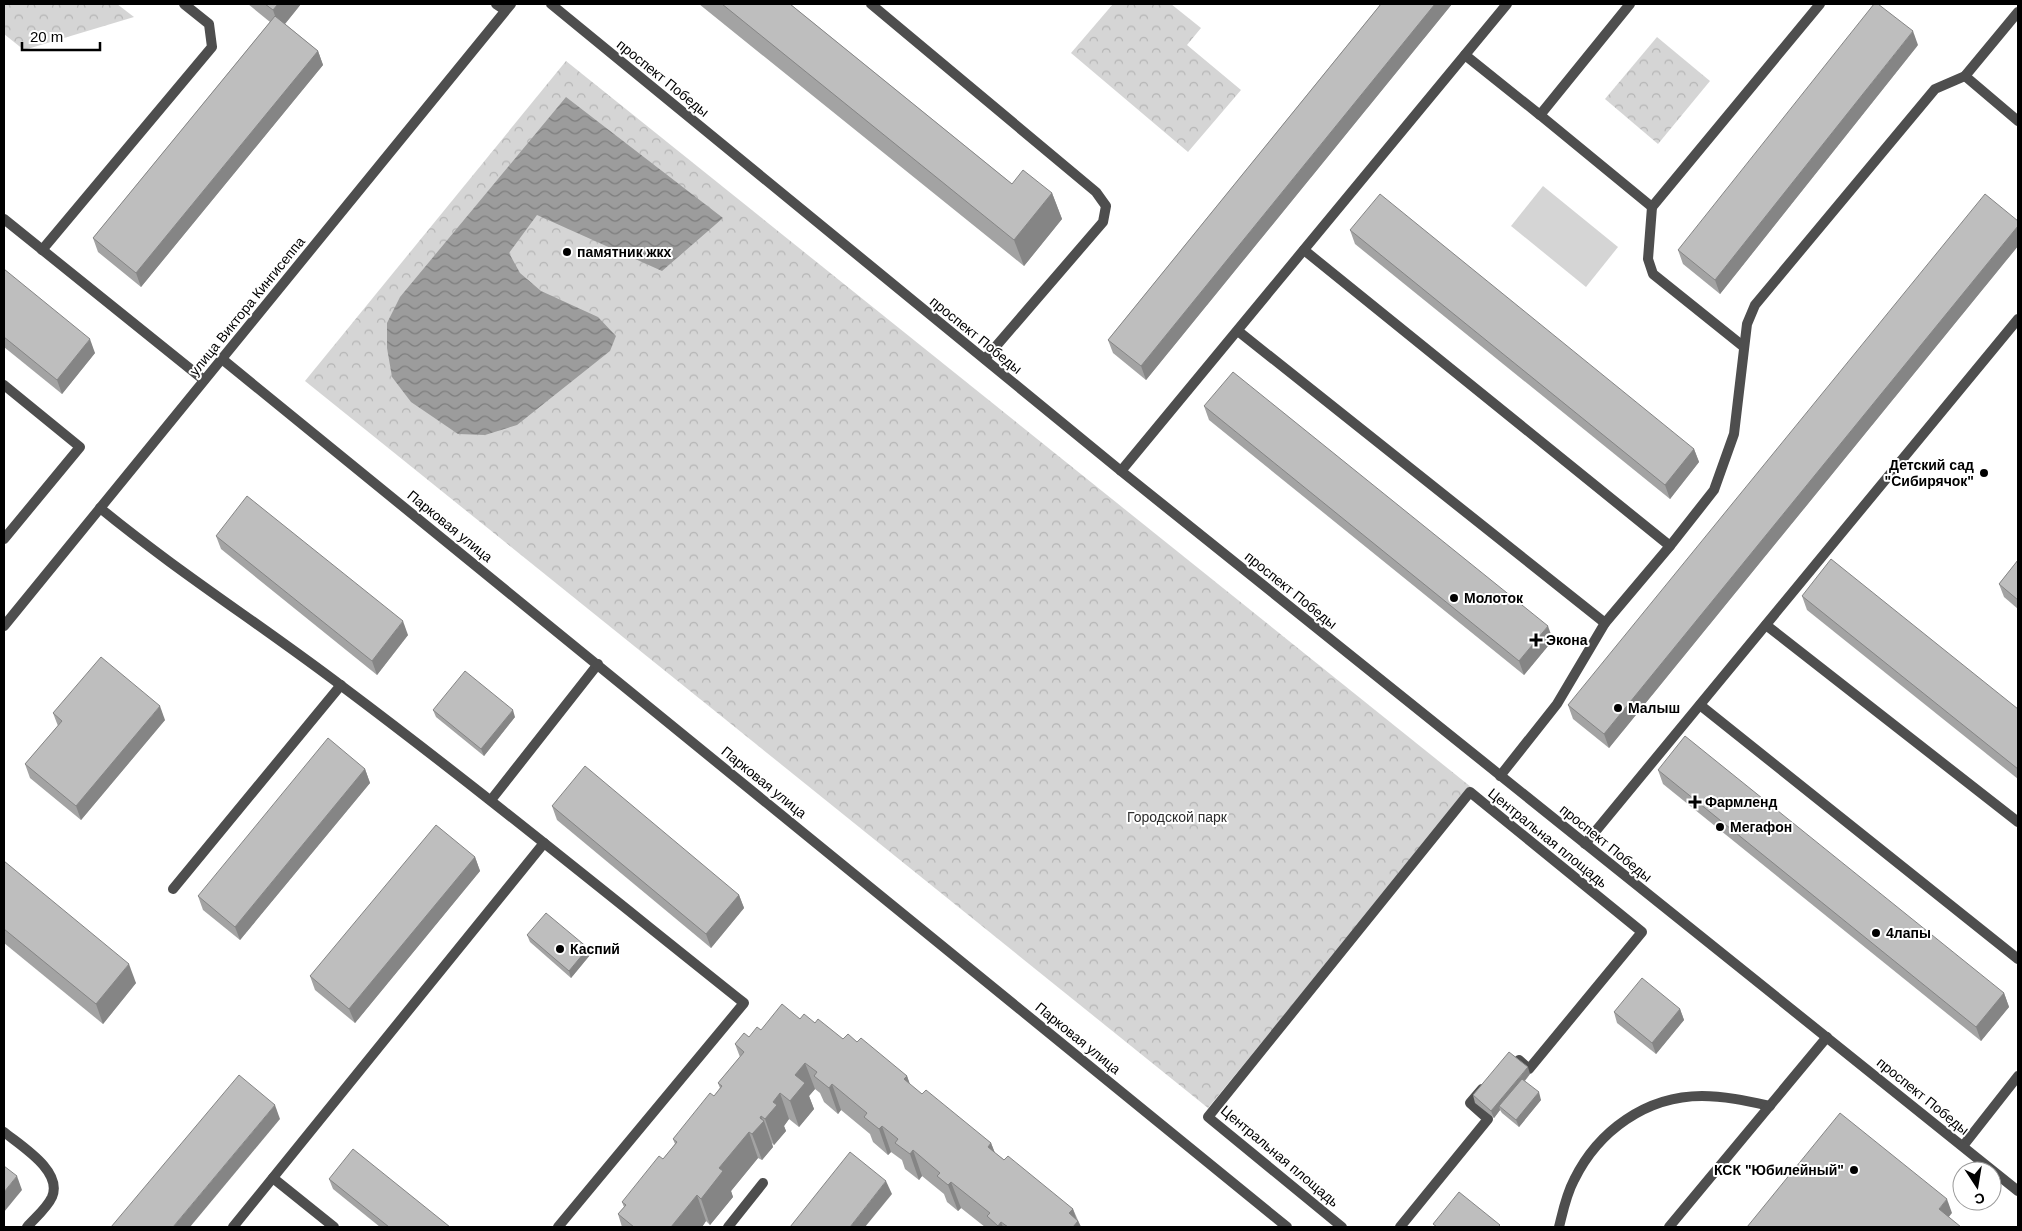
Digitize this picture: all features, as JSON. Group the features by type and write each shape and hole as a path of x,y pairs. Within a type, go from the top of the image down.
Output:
{"street":[{"path":"42,250 212,47 209,24 184,4"},
{"path":"496,4 508,7"},
{"name":"проспект Победы","path":"551,4 1121,471 2018,1191"},
{"path":"871,4 1096,192 1106,206 1103,222 985,360"},
{"path":"1121,471 1507,4"},
{"path":"1540,114 1630,4"},
{"path":"1744,347 1653,274 1648,259 1652,207 1820,4"},
{"name":"улица Виктора Кингисеппа","path":"4,626 508,7"},
{"path":"1500,776 1557,704 1606,623 1714,490 1734,434 1747,324 1755,305 1935,89 1965,76 2018,12"},
{"path":"1464,55 1540,114 1652,207"},
{"path":"1965,76 2018,121"},
{"path":"4,219 204,380"},
{"path":"1304,250 1670,546"},
{"path":"1585,844 2018,319"},
{"path":"1238,331 1606,623"},
{"name":"Парковая улица","path":"222,359 598,664 1284,1226"},
{"path":"4,385 80,447 4,539"},
{"path":"100,508 159,555 341,685 491,800 744,1003 558,1227"},
{"path":"1766,625 2018,822"},
{"path":"491,800 598,664"},
{"path":"174,890 341,685"},
{"path":"1700,705 2018,958"},
{"name":"Центральная площадь","path":"1342,1227 1208,1117 1470,792 1642,932 1530,1069 1512,1054 1506,1061"},
{"path":"234,1227 544,844"},
{"path":"1669,1227 1827,1037"},
{"path":"1963,1146 2018,1076"},
{"path":"1400,1227 1488,1119 1470,1103 1488,1082"},
{"path":"1560,1227 1564,1203 1586,1158 1602,1138 1624,1120 1648,1107 1664,1102 1700,1096 1728,1098 1770,1106"},
{"path":"4,1132 46,1167 51,1176 54,1189 52,1199 27,1227"},
{"path":"273,1178 334,1227"},
{"path":"728,1227 763,1183"}],"green space":[{"path":"4,4 117,4 134,17 24,50 4,34"},
{"path":"1113,4 1171,4 1201,28 1187,45 1241,90 1188,152 1071,53"},
{"path":"1657,37 1710,81 1658,144 1605,99"},
{"name":"Городской парк","path":"566,61 1471,787 1208,1108 305,381"},
{"path":"1543,186 1618,247 1586,287 1511,226"}],"water":[{"path":"566,97 723,218 662,271 537,215 509,253 520,273 541,291 598,317 616,336 610,351 517,425 485,435 458,434 411,402 392,377 387,348 387,323 400,297"}],"building":[{"path":"265,4 278,4 273,10"},
{"path":"722,4 790,4 1012,184 1023,170 1052,193 1014,240"},
{"path":"1381,4 1435,4 1141,366 1108,340"},
{"path":"1874,4 1878,4 1913,31 1715,280 1678,250"},
{"path":"275,16 318,51 136,273 93,238"},
{"path":"1380,194 1694,449 1665,485 1350,230"},
{"path":"1985,194 2018,221 2018,226 1604,734 1568,705"},
{"path":"4,269 90,339 57,380 4,337"},
{"path":"1233,372 1548,626 1519,661 1204,406"},
{"path":"247,496 403,621 372,661 216,536"},
{"path":"1831,559 2018,709 2018,769 1802,596"},
{"path":"2018,560 2018,600 1999,584"},
{"path":"101,657 160,706 76,806 25,764 62,721 53,713"},
{"path":"465,671 513,710 481,749 433,710"},
{"path":"1685,736 2004,993 1976,1027 1658,770"},
{"path":"328,738 365,769 235,927 198,896"},
{"path":"585,766 739,895 706,934 552,806"},
{"path":"436,825 475,857 349,1009 310,976"},
{"path":"4,861 129,964 96,1004 4,929"},
{"name":"Каспий","path":"546,913 588,948 569,971 527,935"},
{"path":"1642,978 1680,1009 1652,1043 1614,1012"},
{"path":"782,1004 800,1019 804,1014 815,1023 818,1019 843,1039 848,1034 857,1042 861,1038 907,1076 904,1079 922,1094 926,1090 991,1143 988,1147 1004,1160 1008,1156 1073,1209 1069,1213 1078,1221 1073,1227 1008,1227 1001,1222 998,1226 987,1216 990,1213 951,1182 948,1185 937,1176 940,1173 913,1150 910,1154 895,1143 898,1139 882,1126 879,1129 864,1117 867,1113 832,1084 829,1088 814,1076 817,1072 805,1063 795,1075 805,1083 790,1101 780,1093 773,1102 777,1105 765,1119 761,1116 760,1118 764,1121 752,1134 749,1132 719,1168 723,1171 701,1199 697,1195 671,1227 634,1227 618,1214 626,1205 622,1202 659,1156 663,1159 677,1142 673,1139 710,1093 714,1096 722,1086 718,1083 744,1052 735,1044 744,1033 749,1037 757,1027 761,1030"},
{"path":"1509,1052 1528,1067 1491,1111 1473,1095"},
{"path":"239,1075 275,1105 173,1227 111,1227"},
{"path":"1522,1079 1539,1092 1516,1120 1499,1106"},
{"name":"КСК \"Юбилейный\"","path":"1840,1113 1947,1199 1939,1209 1961,1227 1747,1227"},
{"path":"353,1149 450,1227 389,1227 329,1179"},
{"path":"850,1152 886,1181 850,1227 790,1227"},
{"path":"4,1166 17,1176 4,1192"},
{"path":"1459,1192 1500,1225 1498,1227 1437,1227 1433,1224"}],"place":[{"name":"памятник жкх","path":"567,252"},
{"name":"Детский сад \"Сибирячок\"","path":"1984,473"},
{"name":"Молоток","path":"1454,598"},
{"name":"Экона","path":"1536,640"},
{"name":"Малыш","path":"1618,708"},
{"name":"Фармленд","path":"1695,802"},
{"name":"Мегафон","path":"1720,827"},
{"name":"4лапы","path":"1876,933"},
{"name":"Каспий","path":"560,949"},
{"name":"КСК \"Юбилейный\"","path":"1854,1170"}]}
